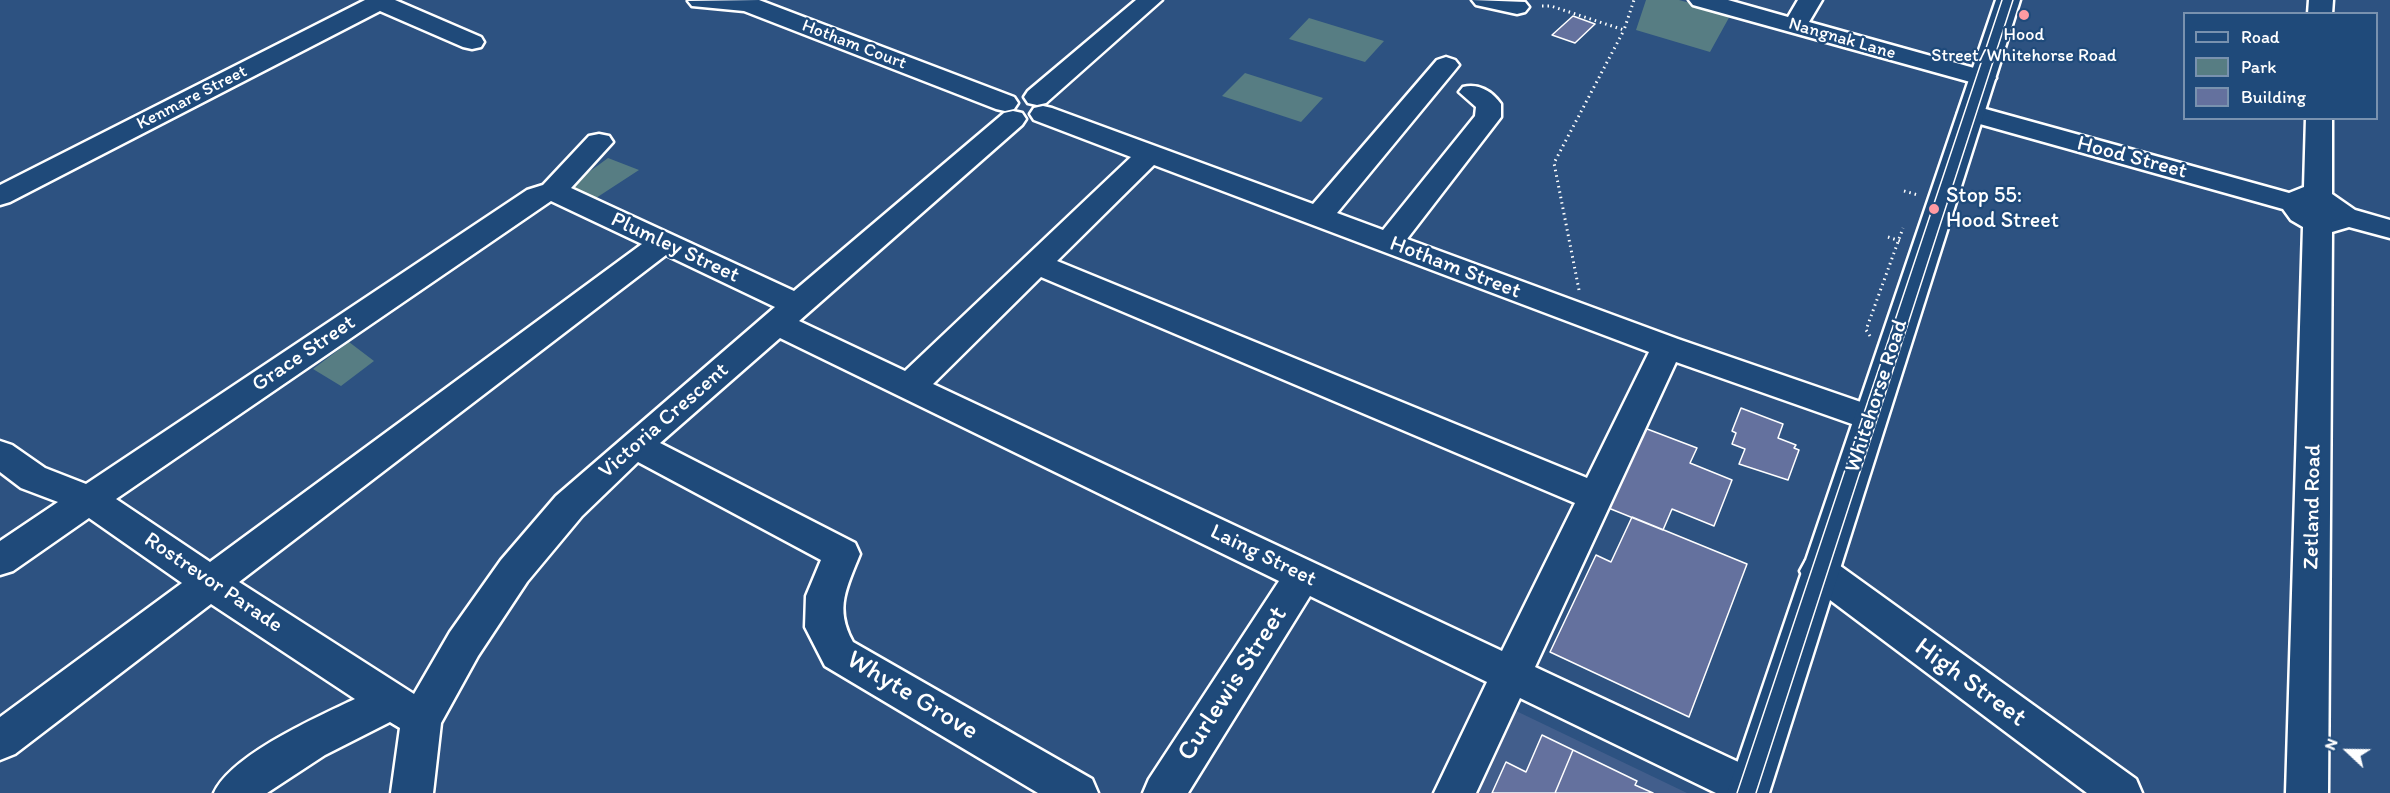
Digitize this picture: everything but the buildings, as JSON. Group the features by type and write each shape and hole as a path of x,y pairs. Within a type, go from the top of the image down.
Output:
{"street":[{"path":"1009,111 1020,96 1040,105 1150,0"},
{"path":"1484,0 1517,7"},
{"name":"Nangnak Lane","path":"1701,0 1983,78"},
{"path":"1795,26 1809,0"},
{"name":"Whitehorse Road","path":"1748,790 2008,0"},
{"path":"381,1 472,42"},
{"name":"Kenmare Street","path":"0,196 381,1"},
{"name":"Hotham Court","path":"700,1 748,4 1009,111"},
{"path":"1318,217 1446,66"},
{"path":"1389,243 1488,117 1490,111 1488,104 1472,92"},
{"name":"Hotham Street","path":"1040,105 1150,154 1667,348 1869,418"},
{"name":"Victoria Crescent","path":"412,793 407,711 464,644 514,571 569,506 635,445 786,314 1009,111"},
{"name":"Hood Street","path":"1971,113 2390,229"},
{"name":"Zetland Road","path":"2307,793 2319,120"},
{"name":"Grace Street","path":"0,560 537,196 553,191 599,142"},
{"path":"909,387 1150,154"},
{"name":"Plumley Street","path":"553,191 663,243 786,314"},
{"path":"0,741 663,243"},
{"path":"1036,263 1596,497"},
{"name":"Laing Street","path":"786,314 909,387 1748,790"},
{"path":"1455,793 1667,348"},
{"name":"Whyte Grove","path":"635,445 842,554 825,596 824,627 839,654 1077,793"},
{"name":"Rostrevor Parade","path":"0,454 33,478 90,500 407,711"},
{"name":"High Street","path":"1819,571 2121,793"},
{"name":"Curlewis Street","path":"1164,793 1303,575"},
{"path":"235,793 257,774 312,741 407,711"}],"path":[{"path":"1584,317 1554,163 1624,30 1634,0"},
{"path":"1517,7 1551,6 1624,30"},
{"path":"1904,191 1919,195 1917,201"},
{"path":"1888,237 1898,241"}],"shaded area":[{"path":"1487,697 1687,793 1439,793"}],"green space":[{"path":"1646,0 1679,0 1731,14 1710,52 1636,30"},
{"path":"1309,18 1384,41 1365,62 1289,39"},
{"path":"1245,73 1323,98 1301,122 1222,96"},
{"path":"608,158 639,170 596,198 570,186"},
{"path":"349,342 374,361 341,386 313,369"}],"tram line":[{"path":"1737,793 2002,0"},
{"path":"1756,793 2013,0"}],"place":[{"name":"Hood Street/Whitehorse Road","path":"2024,15"},
{"name":"Stop 55: Hood Street","path":"1934,209"}]}
